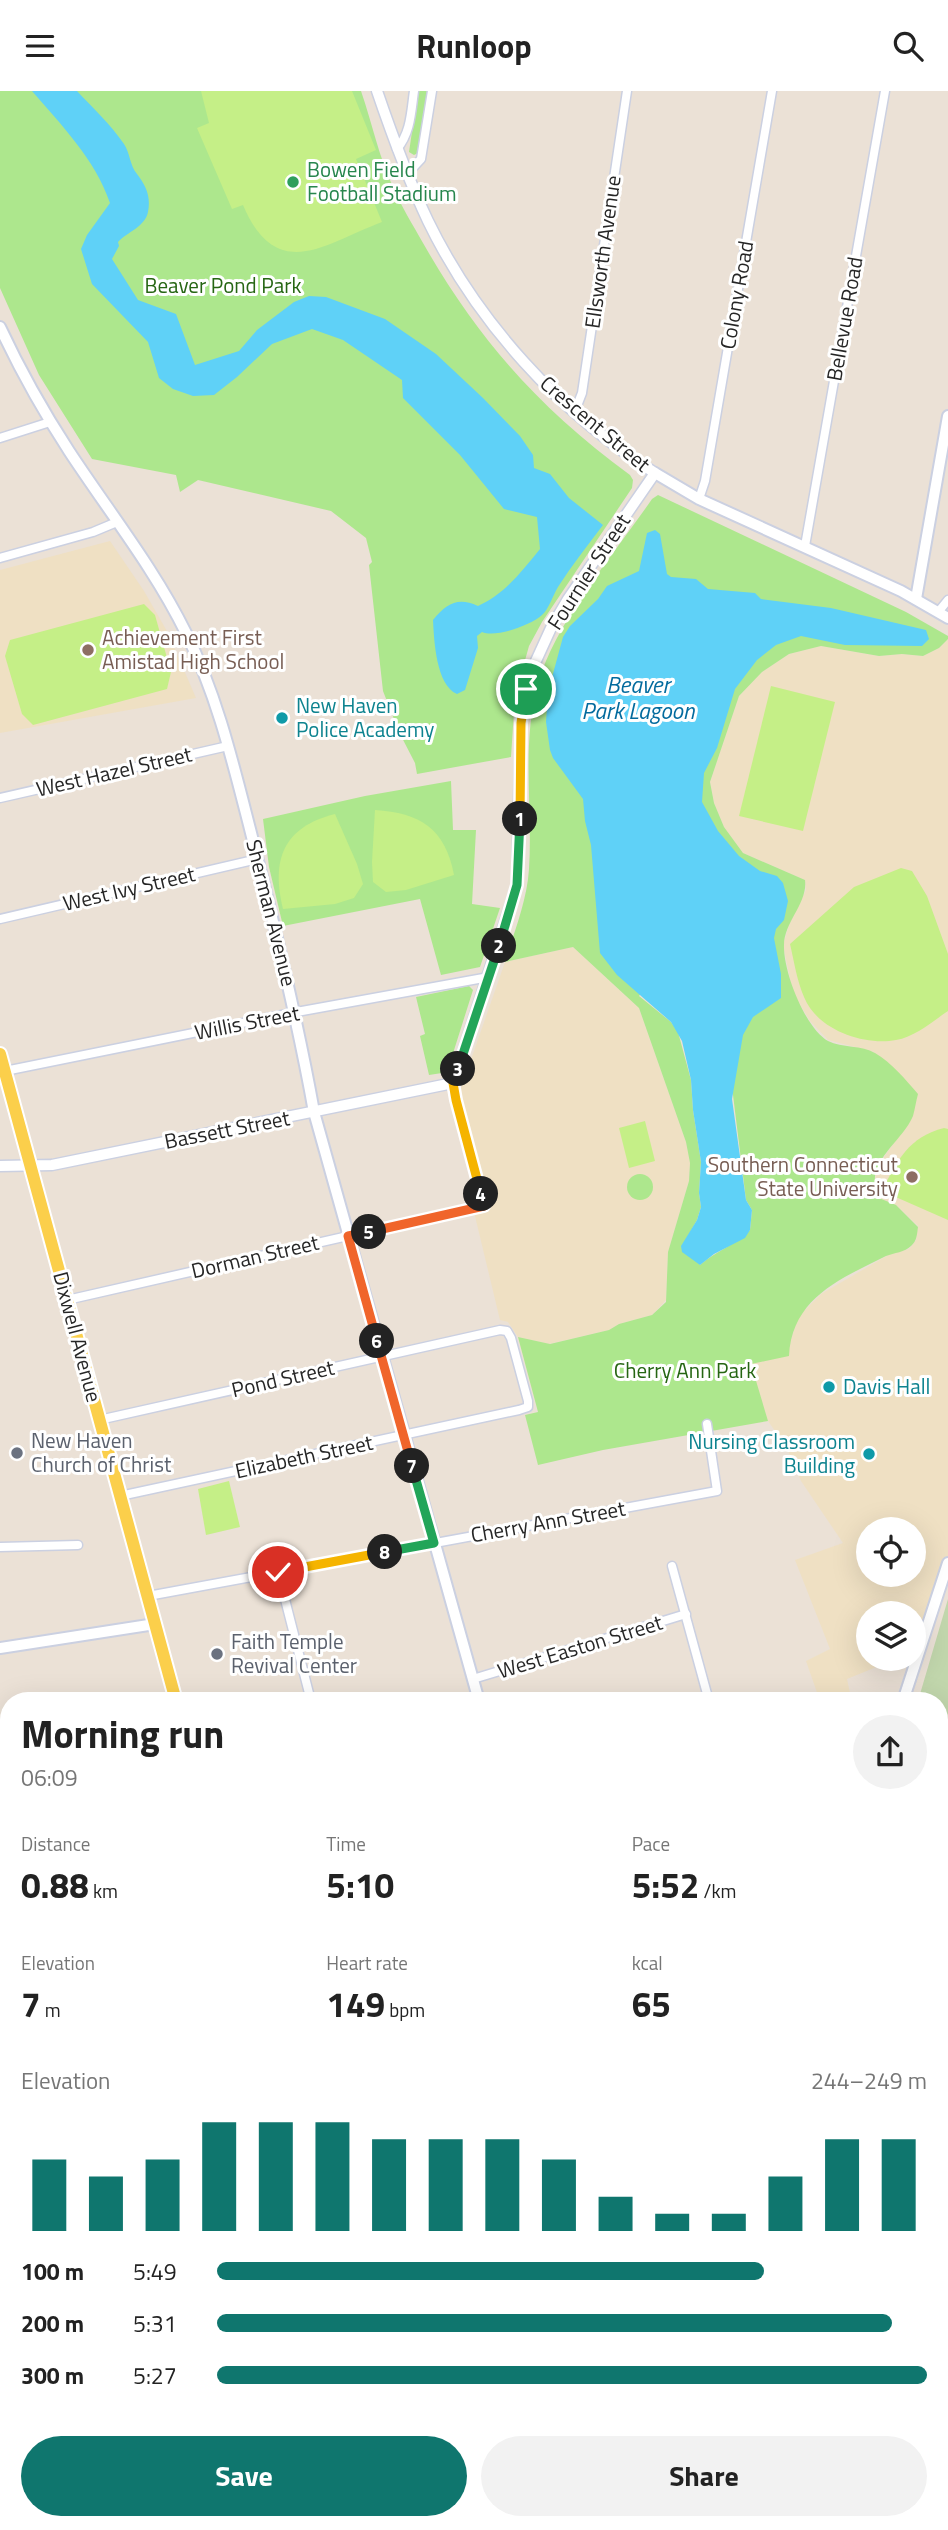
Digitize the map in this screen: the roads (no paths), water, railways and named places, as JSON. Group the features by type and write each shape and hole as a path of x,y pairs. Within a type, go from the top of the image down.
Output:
{"main road":[{"name":"Sherman Avenue","path":"0,327 50,422 158,581 187,634 215,703 258,859 295,1013 314,1112 477,1692"},
{"path":"916,599 948,416"},
{"name":"Crescent Street","path":"655,473 699,499 805,546 916,599 943,615"},
{"name":"Dixwell Avenue","path":"0,1054 172,1692"},
{"path":"906,1692 948,1563"},
{"path":"0,1648 155,1624"}],"street":[{"name":"Crescent Street","path":"377,91 397,149 429,223 469,291 537,376 603,436 655,473"},
{"path":"397,149 408,132 414,91"},
{"path":"407,174 421,159 432,91"},
{"name":"Ellsworth Avenue","path":"575,411 582,393 626,91"},
{"name":"Colony Road","path":"699,499 705,481 772,91"},
{"name":"Bellevue Road","path":"805,546 885,91"},
{"path":"0,438 50,422"},
{"name":"Fournier Street","path":"453,1083 517,885 521,723 530,674 568,599 655,473"},
{"path":"0,558 93,532 117,522"},
{"path":"943,615 948,600"},
{"name":"West Hazel Street","path":"0,798 228,746"},
{"name":"West Ivy Street","path":"0,919 258,859"},
{"name":"Willis Street","path":"5,1072 489,977"},
{"name":"Bassett Street","path":"0,1165 52,1165 453,1083"},
{"name":"Dorman Street","path":"67,1300 484,1206 453,1083"},
{"name":"Pond Street","path":"99,1420 500,1330 508,1331 528,1407"},
{"name":"Elizabeth Street","path":"120,1496 528,1407"},
{"name":"Cherry Ann Street","path":"148,1596 717,1491 707,1424"},
{"path":"0,1547 78,1545"},
{"path":"673,1566 707,1692"},
{"path":"278,1572 309,1692"},
{"name":"West Easton Street","path":"474,1679 686,1614"},
{"path":"0,1640 0,1648"}],"water":[{"path":"32,91 77,91 124,144 147,191 149,206 143,222 118,242 119,246 112,259 138,300 176,314 195,365 239,351 257,330 294,302 309,296 326,297 385,319 436,354 483,398 520,436 533,455 534,468 550,474 569,498 603,525 563,579 542,615 513,630 482,632 477,636 478,648 465,690 457,694 450,689 440,672 433,620 453,603 464,602 478,606 496,596 512,582 540,549 537,517 504,509 460,455 403,398 402,380 343,340 312,329 272,344 214,395 193,396 173,389 159,378 148,342 92,284 81,249 87,235 110,203 104,187 87,157"},
{"name":"Beaver Park Lagoon","path":"655,530 660,534 667,574 671,577 696,579 708,589 755,593 761,599 831,608 926,630 929,639 922,646 845,645 801,636 776,645 757,660 735,689 717,748 704,773 702,802 718,831 739,856 760,871 777,876 783,883 788,901 784,920 776,929 774,938 781,974 781,998 753,1017 743,1035 732,1099 746,1200 752,1210 750,1230 745,1238 714,1254 700,1265 682,1252 681,1246 697,1220 701,1207 701,1162 691,1080 682,1041 671,1022 617,975 600,953 591,845 583,799 553,758 546,722 548,692 563,637 607,586 639,571 647,533"}],"place":[{"name":"Bowen Field Football Stadium","path":"293,182"},
{"name":"Achievement First Amistad High School","path":"88,650"},
{"name":"New Haven Police Academy","path":"282,718"},
{"name":"Southern Connecticut State University","path":"912,1177"},
{"name":"Davis Hall","path":"829,1387"},
{"name":"New Haven Church of Christ","path":"17,1453"},
{"name":"Nursing Classroom Building","path":"869,1454"},
{"name":"Faith Temple Revival Center","path":"217,1654"}],"park label":[{"name":"Beaver Pond Park","path":"223,286"},
{"name":"Cherry Ann Park","path":"685,1371"}]}
